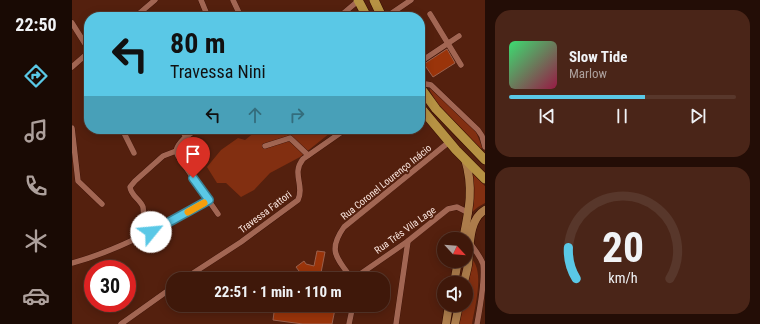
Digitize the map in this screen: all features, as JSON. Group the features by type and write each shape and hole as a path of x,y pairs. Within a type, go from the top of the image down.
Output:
{"main road":[{"path":"358,0 364,12"},
{"path":"374,0 380,12"},
{"path":"425,94 436,109 485,160"},
{"path":"425,113 449,142 485,179"},
{"path":"465,159 471,192 467,232"},
{"path":"470,232 480,214 485,210"},
{"path":"446,324 449,312"},
{"path":"455,324 458,312"}],"street":[{"path":"144,12 155,0"},
{"path":"201,0 206,12"},
{"path":"233,0 239,12"},
{"path":"345,12 358,0"},
{"path":"393,12 411,0"},
{"path":"430,14 461,65"},
{"path":"72,23 84,43"},
{"path":"425,58 459,36"},
{"path":"72,67 84,56"},
{"path":"425,84 430,85 478,130 482,136 485,147"},
{"path":"72,128 78,180 102,204"},
{"path":"124,134 134,153"},
{"path":"146,234 142,203 132,194 130,187 163,156 176,151 179,145 190,134"},
{"name":"Travessa Fattori","path":"195,272 241,242 298,200 300,192 298,167 303,159 339,134"},
{"path":"265,146 290,138 308,155"},
{"name":"Rua Coronel Lourenço Inácio","path":"347,272 338,260 335,251 336,240 344,227 449,142"},
{"path":"176,151 218,214"},
{"path":"72,263 90,258 146,234 209,200"},
{"name":"Rua Três Vila Lage","path":"363,272 408,241 451,208 457,208 469,213"},
{"path":"396,324 408,241"},
{"path":"473,249 479,255 484,269 477,324"},
{"path":"121,324 166,292"},
{"path":"349,324 352,312"}],"shaded area":[{"path":"430,89 476,132 482,147 481,149 440,108"},
{"path":"253,134 329,134 300,157 270,173 254,190 241,197 226,183 217,183 207,167 221,150 238,138 245,140"},
{"path":"472,173 485,186 485,203 472,212 474,199"},
{"path":"473,261 477,271 478,289 472,324 458,324 461,312 473,312 473,276 468,276 469,268 473,268"}],"building":[{"path":"447,49 455,63 433,77 425,63"},
{"path":"317,251 325,252 321,272 300,272 296,267 304,261 306,264 314,266"},
{"path":"274,312 334,312 332,324 303,324 273,320"}],"slow traffic":[{"path":"188,212 204,203"}],"route":[{"path":"151,232 209,200 193,178"}]}
